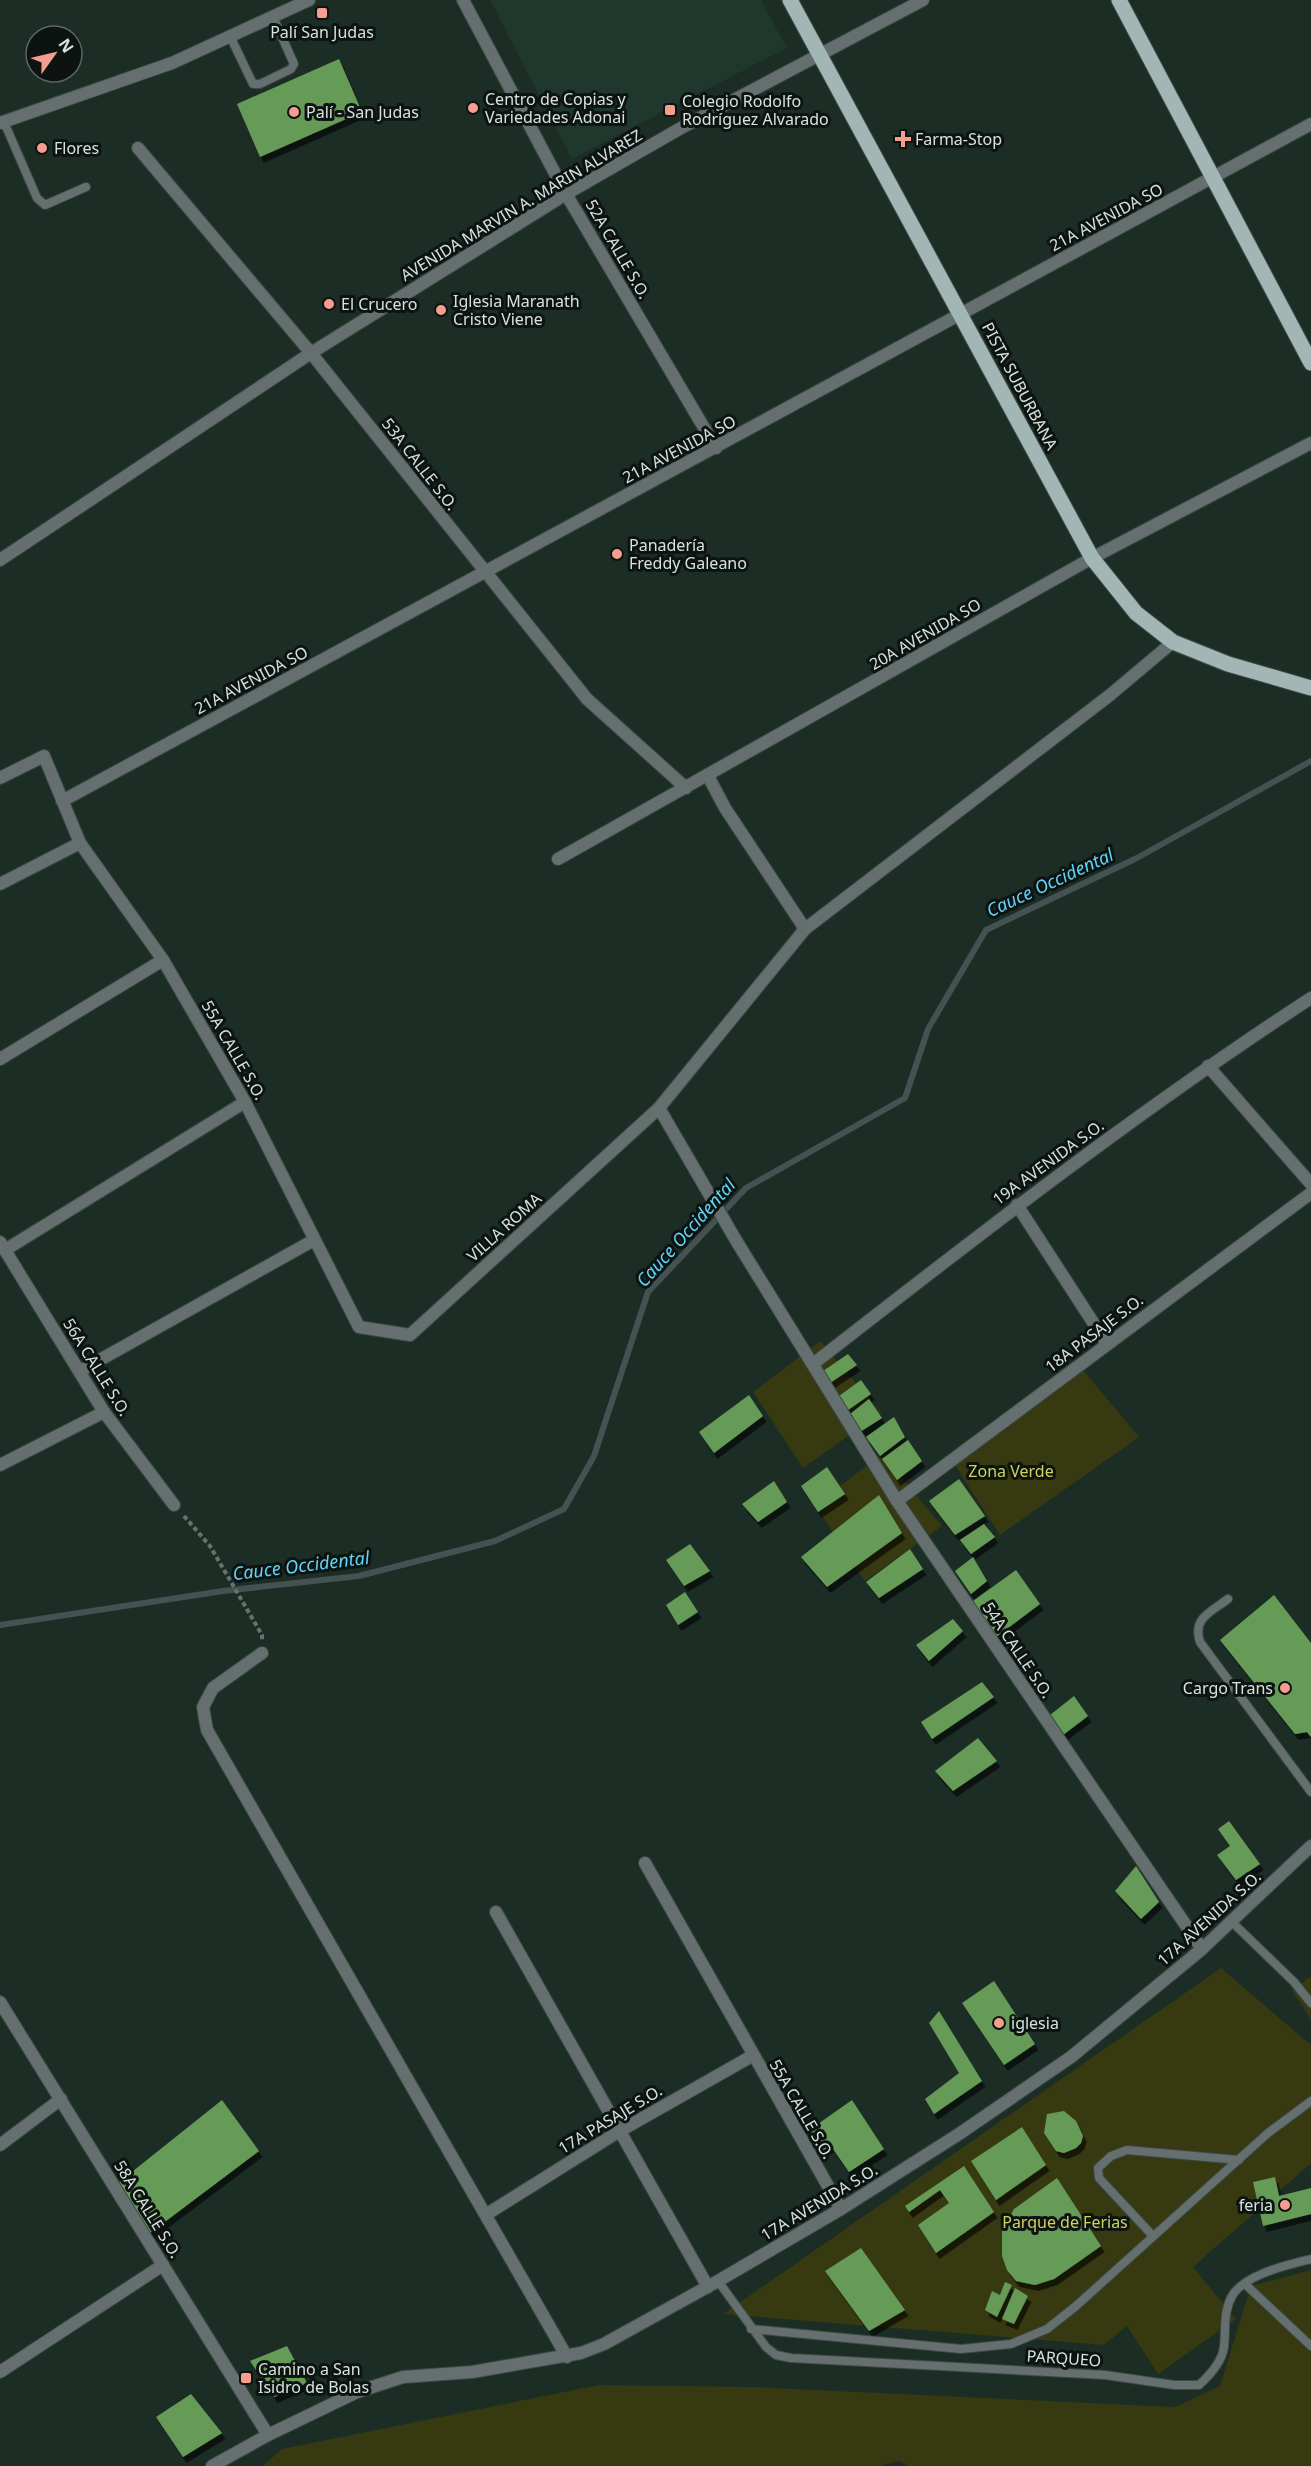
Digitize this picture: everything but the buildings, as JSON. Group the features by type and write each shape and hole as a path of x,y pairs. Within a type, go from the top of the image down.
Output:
{"main road":[{"name":"PISTA SUBURBANA","path":"790,0 1092,558 1136,613 1173,642 1227,664 1311,688"},
{"path":"1119,0 1311,363"}],"street":[{"path":"2,122 172,63 309,0"},
{"name":"52A CALLE S.O.","path":"463,0 567,194 716,448"},
{"name":"AVENIDA MARVIN A. MARIN ALVAREZ","path":"0,560 311,353 567,194 681,128 923,0"},
{"name":"21A AVENIDA SO","path":"62,801 1311,124"},
{"name":"53A CALLE S.O.","path":"138,148 311,353 587,699 686,788"},
{"name":"20A AVENIDA SO","path":"558,859 1092,558 1311,443"},
{"name":"VILLA ROMA","path":"359,1327 410,1335 659,1108 805,929 1110,695 1173,642"},
{"name":"55A CALLE S.O.","path":"0,778 44,756 80,843 163,960 245,1102 359,1327"},
{"path":"708,776 725,808 805,929"},
{"path":"0,884 80,843"},
{"path":"0,1059 163,960"},
{"name":"19A AVENIDA S.O.","path":"813,1364 1017,1205 1208,1065 1311,998"},
{"path":"1208,1065 1311,1184"},
{"path":"2,1246 245,1102"},
{"path":"659,1108 736,1242 813,1364"},
{"name":"18A PASAJE S.O.","path":"897,1501 1311,1192"},
{"path":"1017,1205 1107,1344"},
{"path":"80,1371 314,1240"},
{"name":"56A CALLE S.O.","path":"2,1246 104,1412 174,1504"},
{"name":"54A CALLE S.O.","path":"813,1364 897,1501 1202,1949"},
{"path":"0,1465 104,1412"},
{"path":"262,1653 213,1688 203,1707 207,1730 567,2356"},
{"name":"17A AVENIDA S.O.","path":"268,2435 357,2391 403,2377 472,2372 567,2356 604,2344 713,2284 841,2209 959,2134 1071,2057 1202,1949 1311,1846"},
{"name":"55A CALLE S.O.","path":"645,1863 752,2056 841,2209"},
{"path":"496,1912 618,2132 713,2284"},
{"name":"58A CALLE S.O.","path":"0,2002 268,2435"},
{"name":"17A PASAJE S.O.","path":"487,2214 618,2132 752,2056"},
{"path":"0,2145 61,2099"},
{"path":"0,2372 163,2265"},
{"path":"212,2466 268,2435"}],"lane":[{"path":"230,36 253,84 260,84 291,69 294,64 273,17"},
{"path":"2,122 37,198 45,205 86,187"},
{"path":"1228,1599 1200,1620 1196,1631 1200,1642 1311,1792"},
{"path":"1232,1922 1294,1982 1311,2003"},
{"path":"751,2329 961,2349 1011,2344 1047,2329 1076,2306 1268,2133 1311,2102"},
{"path":"1153,2236 1100,2178 1098,2168 1111,2156 1127,2150 1239,2160"},
{"name":"PARQUEO","path":"713,2284 776,2355 791,2358 1105,2375 1174,2385 1199,2385 1214,2371 1224,2349 1225,2319 1232,2295 1245,2284 1271,2269 1311,2259"},
{"path":"1245,2284 1311,2346"}],"path":[{"path":"174,1504 210,1546 262,1635"}],"shaded area":[{"path":"490,0 761,0 787,48 572,159"}],"green space":[{"path":"820,1341 881,1413 803,1468 753,1392"},
{"path":"1079,1365 1139,1437 1000,1535 951,1459"},
{"name":"Zona Verde","path":"882,1454 942,1526 865,1581 815,1505"},
{"name":"Parque de Ferias","path":"1221,1968 1311,2045 1311,2163 1193,2267 1236,2319 1158,2374 1127,2326 1104,2345 723,2314"},
{"path":"1311,1976 1311,2019 1292,1991"},
{"path":"1311,2270 1311,2466 908,2466 899,2461 879,2466 263,2466 282,2449 599,2385 753,2387 1175,2407 1220,2386 1251,2286"}],"waterway":[{"name":"Cauce Occidental","path":"0,1625 223,1591 359,1576 495,1541 564,1509 594,1456 648,1292 746,1188 905,1098 928,1029 986,930 1137,858 1311,761"}],"place":[{"name":"Palí San Judas","path":"322,13"},
{"name":"Centro de Copias y Variedades Adonai","path":"473,108"},
{"name":"Colegio Rodolfo Rodríguez Alvarado","path":"670,110"},
{"name":"Palí - San Judas","path":"294,112"},
{"name":"Farma-Stop","path":"903,139"},
{"name":"Flores","path":"42,148"},
{"name":"El Crucero","path":"329,304"},
{"name":"Iglesia Maranath Cristo Viene","path":"441,310"},
{"name":"Panadería Freddy Galeano","path":"617,554"},
{"name":"Cargo Trans","path":"1285,1688"},
{"name":"iglesia","path":"999,2023"},
{"name":"feria","path":"1285,2205"},
{"name":"Camino a San Isidro de Bolas","path":"246,2378"}]}
